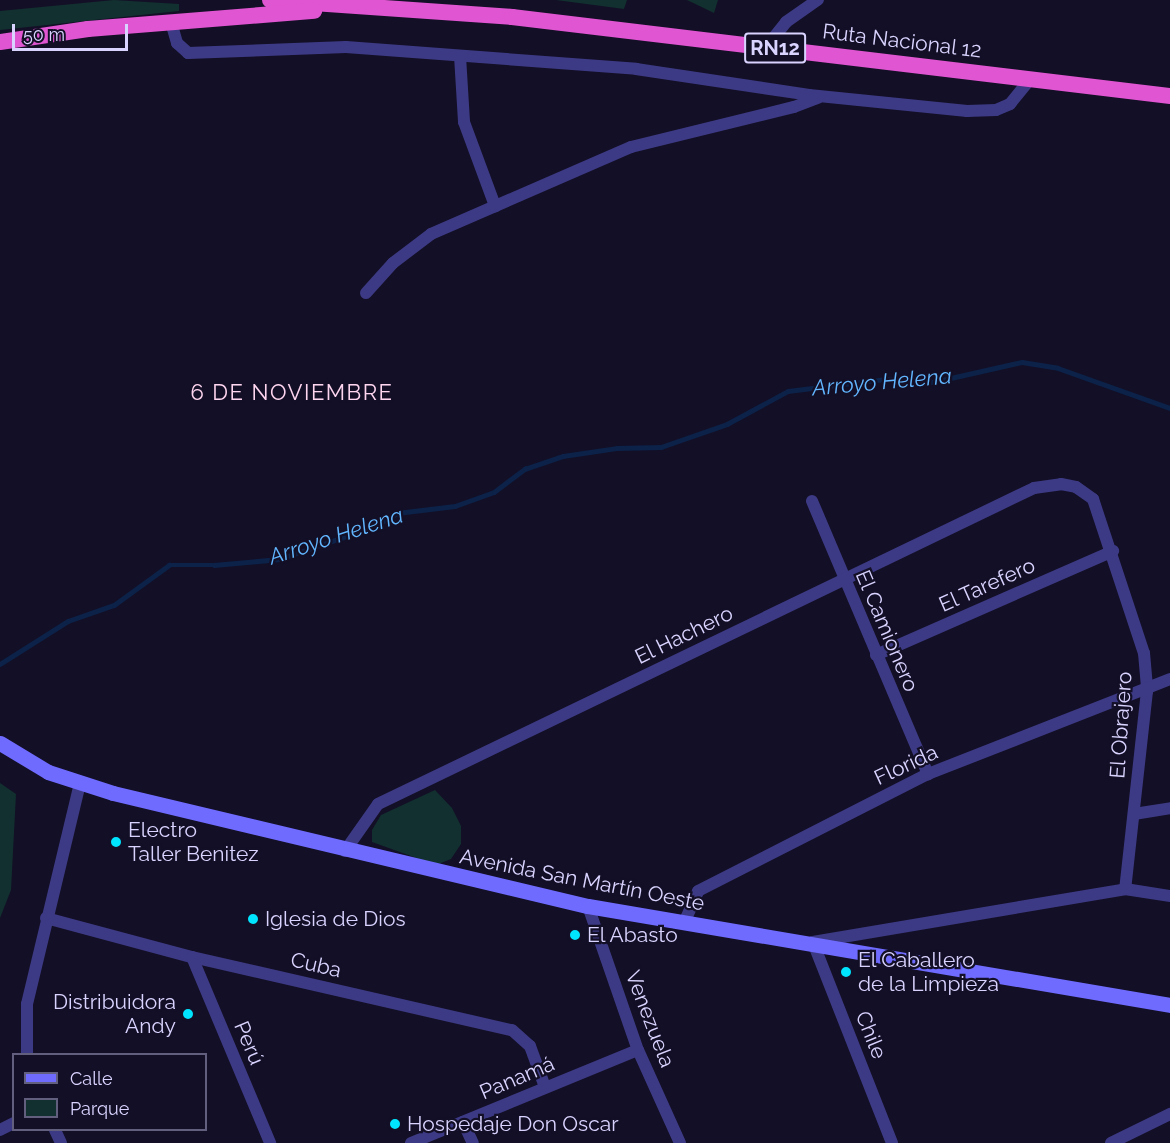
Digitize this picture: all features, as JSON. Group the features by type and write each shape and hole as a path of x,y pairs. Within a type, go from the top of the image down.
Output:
{"highway":[{"name":"Ruta Nacional 12","path":"270,0 380,6 766,47 1170,96"},
{"path":"352,0 380,6"},
{"path":"0,42 88,28 380,6"}],"main road":[{"name":"Avenida San Martín Oeste","path":"0,743 48,772 80,784 345,851 588,906 813,942 1170,1005"}],"street":[{"path":"766,47 786,22 818,0"},
{"path":"171,22 177,43 188,53 346,46 636,69 822,96 966,111 996,110 1010,104 1030,79"},
{"path":"460,56 464,122 495,206"},
{"path":"366,293 393,263 431,234 495,206 652,140 794,107 822,96"},
{"name":"El Obrajero","path":"1061,484 1076,487 1093,499 1113,551 1144,653 1147,691 1125,889"},
{"name":"El Hachero","path":"345,851 378,804 1034,488 1061,484"},
{"name":"El Camionero","path":"812,501 928,774"},
{"name":"El Tarefero","path":"876,655 1113,551"},
{"name":"Florida","path":"684,923 699,891 928,774 1147,691 1170,679"},
{"path":"27,1053 27,1004 80,784"},
{"path":"1134,814 1170,808"},
{"path":"813,942 1125,889 1170,896"},
{"name":"Venezuela","path":"588,906 638,1050 680,1143"},
{"name":"Cuba","path":"46,918 192,957 512,1030 530,1046 545,1087"},
{"name":"Chile","path":"813,942 892,1143"},
{"name":"Perú","path":"192,957 270,1143"},
{"name":"Panamá","path":"411,1143 638,1050"},
{"path":"1111,1143 1170,1114"},
{"path":"463,1122 473,1143"}],"green space":[{"path":"114,0 179,4 179,11 0,30 0,11"},
{"path":"556,0 627,0 624,9"},
{"path":"687,0 718,0 714,13"},
{"path":"0,783 16,794 11,890 0,918"},
{"path":"435,790 452,808 461,826 461,844 451,859 436,865 372,842 372,830 381,815"}],"waterway":[{"name":"Arroyo Helena","path":"0,664 68,621 114,605 169,565 214,565 280,559 373,527 397,513 455,506 494,492 525,469 563,456 617,448 661,447 727,424 788,391 886,379 933,382 1022,362 1058,368 1170,408"}],"place":[{"name":"Electro Taller Benitez","path":"116,842"},
{"name":"Iglesia de Dios","path":"253,919"},
{"name":"El Abasto","path":"575,935"},
{"name":"El Caballero de la Limpieza","path":"846,972"},
{"name":"Distribuidora Andy","path":"188,1014"},
{"name":"Hospedaje Don Oscar","path":"395,1124"}],"district":[{"name":"6 DE NOVIEMBRE","path":"292,393"}]}
